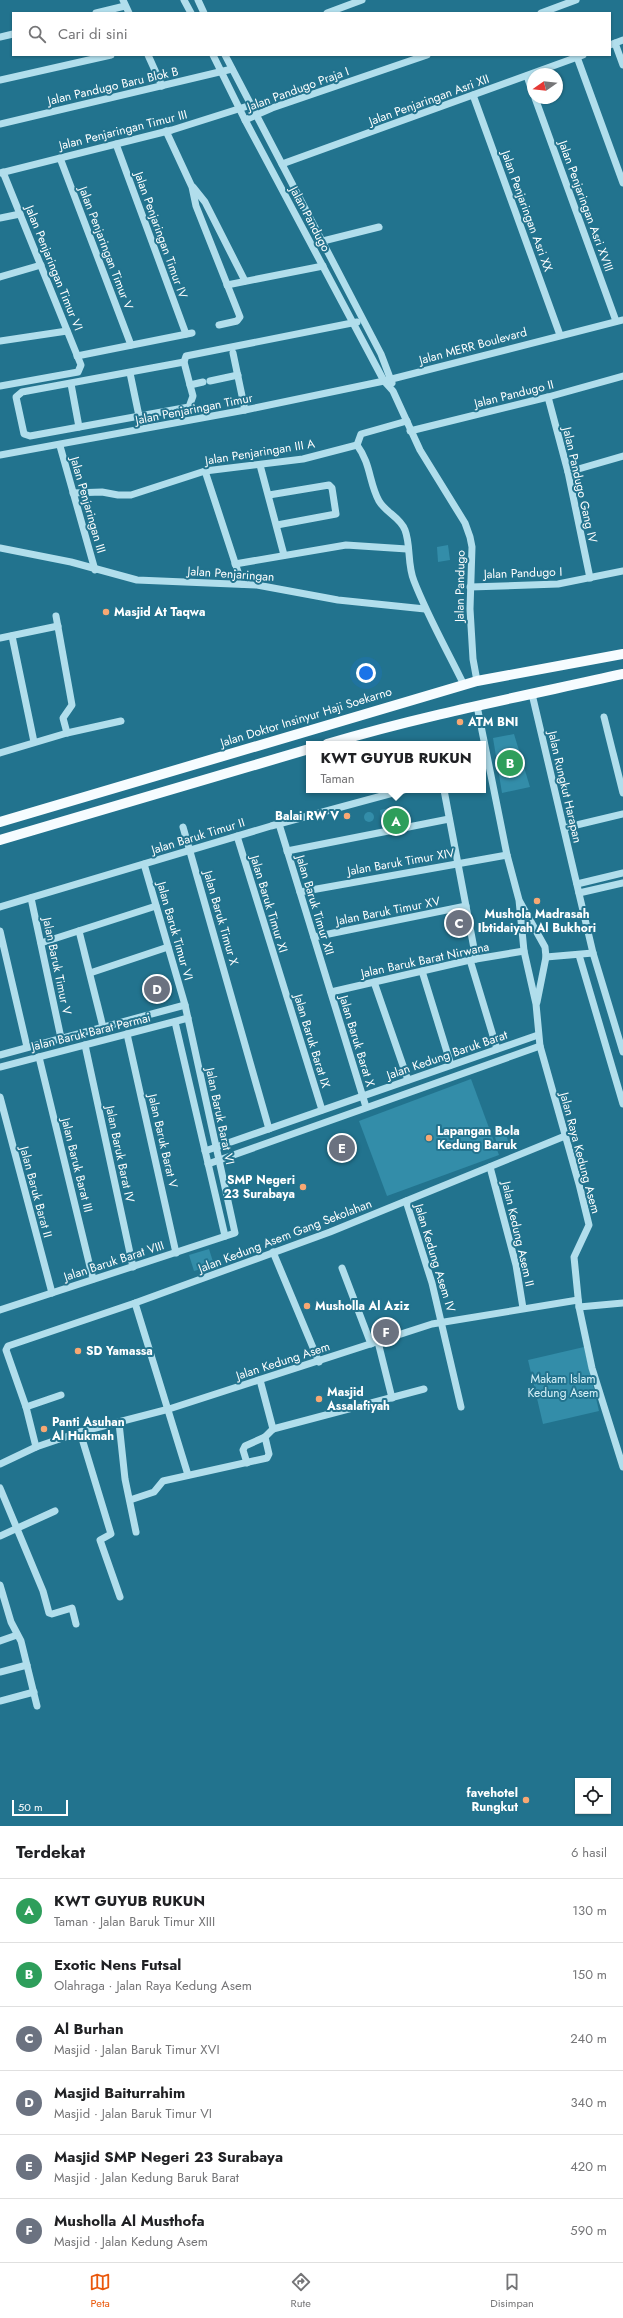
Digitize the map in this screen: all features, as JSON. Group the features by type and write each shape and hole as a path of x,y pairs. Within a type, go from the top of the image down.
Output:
{"main road":[{"name":"Jalan Doktor Insinyur Haji Soekarno","path":"0,822 464,684 623,654"},
{"path":"336,741 382,728 623,674"},
{"path":"287,737 284,741 285,750 293,754"},
{"path":"260,745 268,752 266,762"},
{"path":"0,840 306,750"}],"street":[{"path":"184,0 190,12"},
{"path":"198,0 204,12"},
{"path":"330,12 362,0"},
{"path":"543,12 576,0"},
{"path":"99,12 124,3 128,12"},
{"path":"0,37 12,34"},
{"path":"623,40 613,44 623,65"},
{"path":"0,80 107,56"},
{"path":"148,56 162,86"},
{"name":"Jalan Pandugo","path":"213,56 244,120 384,381 393,391 410,430 465,523 472,547 470,587 473,659 477,681"},
{"name":"Jalan Pandugo","path":"226,56 363,320 392,379 393,391"},
{"name":"Jalan Pandugo Praja I","path":"244,120 256,114 424,56"},
{"path":"580,56 623,183"},
{"name":"Jalan Penjaringan Asri XII","path":"282,164 580,56"},
{"name":"Jalan Pandugo Baru Blok B","path":"0,124 232,69"},
{"name":"Jalan Penjaringan Asri XX","path":"473,96 560,335"},
{"name":"Jalan Penjaringan Asri XVIII","path":"537,104 619,321"},
{"name":"Jalan Penjaringan Timur III","path":"1,172 166,131 239,110 251,105"},
{"path":"166,131 192,187 196,206 240,317 236,321 219,325"},
{"name":"Jalan Penjaringan Timur IV","path":"77,356 189,334 116,144"},
{"name":"Jalan Penjaringan Timur V","path":"60,158 131,345"},
{"name":"Jalan Penjaringan Timur VI","path":"0,386 78,372 81,366 20,214 1,172"},
{"path":"192,187 205,202 245,281"},
{"path":"0,218 20,214"},
{"path":"323,241 379,227"},
{"path":"0,277 41,265"},
{"path":"227,285 323,266"},
{"path":"184,362 18,394 16,397 21,427 24,434 30,436 189,407 193,396 184,362 186,356 363,320"},
{"name":"Jalan MERR Boulevard","path":"392,379 619,321"},
{"path":"0,341 67,331"},
{"path":"234,353 245,410"},
{"path":"130,372 139,416"},
{"path":"190,385 238,375"},
{"name":"Jalan Pandugo II","path":"410,430 548,397 623,376"},
{"name":"Jalan Penjaringan Timur","path":"0,455 60,446 245,410 392,379"},
{"path":"71,384 79,427"},
{"name":"Jalan Pandugo Gang IV","path":"548,397 568,472 590,578"},
{"path":"407,421 361,434 357,445 366,460 379,502 399,520 405,530 408,564 425,609 464,684"},
{"name":"Jalan Penjaringan III A","path":"73,493 102,492 118,495 131,495 205,471 230,466 260,465 303,459 357,445"},
{"name":"Jalan Penjaringan III","path":"60,446 95,570"},
{"path":"568,472 623,456"},
{"path":"260,465 284,555"},
{"path":"205,471 242,584"},
{"path":"269,495 330,485 332,488 336,514 277,525"},
{"path":"235,564 346,545 407,549"},
{"name":"Jalan Penjaringan","path":"0,548 71,562 95,570 138,580 242,584 338,600 425,609"},
{"name":"Jalan Pandugo I","path":"470,587 558,584 623,571"},
{"path":"56,616 72,705 62,718 67,733"},
{"path":"0,638 58,626"},
{"path":"12,636 34,742"},
{"name":"Jalan Rungkut Harapan","path":"532,694 593,953 623,1052"},
{"name":"Jalan Raya Kedung Asem","path":"477,706 482,741"},
{"path":"604,717 623,793"},
{"path":"0,753 67,733 121,721"},
{"name":"Jalan Raya Kedung Asem","path":"486,767 519,900 524,951 536,1004 540,1046 580,1184 588,1225 574,1257 578,1303 592,1368 623,1467"},
{"name":"Jalan Baruk Timur II","path":"0,907 237,836 393,793"},
{"path":"445,793 466,906 473,959 497,1049"},
{"path":"564,828 623,814"},
{"path":"287,851 449,819"},
{"name":"Jalan Baruk Timur XII","path":"279,824 331,992"},
{"path":"183,827 190,850"},
{"name":"Jalan Baruk Timur XI","path":"237,836 280,978"},
{"name":"Jalan Baruk Timur X","path":"190,850 269,1128"},
{"name":"Jalan Baruk Timur XIV","path":"300,892 507,855"},
{"name":"Jalan Baruk Timur VI","path":"144,864 185,1005"},
{"path":"577,884 623,873"},
{"path":"579,893 623,883"},
{"name":"Jalan Baruk Timur V","path":"31,898 61,1038"},
{"name":"Jalan Raya Kedung Asem","path":"519,900 542,938 546,957 536,1004"},
{"path":"41,943 156,906"},
{"name":"Jalan Baruk Timur XV","path":"314,937 466,906"},
{"path":"0,930 27,1047"},
{"path":"79,931 103,1027"},
{"path":"90,973 168,947"},
{"name":"Jalan Baruk Barat Nirwana","path":"331,992 473,959 524,951"},
{"path":"546,957 593,953"},
{"path":"579,955 623,1104"},
{"path":"422,971 451,1065"},
{"name":"Jalan Baruk Barat IX","path":"280,978 322,1110"},
{"path":"374,982 408,1080"},
{"name":"Jalan Baruk Barat X","path":"331,992 363,1096"},
{"name":"Jalan Baruk Barat Permai","path":"0,1055 185,1005"},
{"name":"Jalan Baruk Barat VI","path":"185,1005 235,1233"},
{"name":"Jalan Baruk Barat Permai","path":"0,1067 188,1018"},
{"name":"Jalan Baruk Barat VI","path":"175,1022 225,1236"},
{"name":"Jalan Baruk Barat V","path":"128,1034 176,1253"},
{"name":"Jalan Kedung Baruk Barat","path":"205,1151 538,1035"},
{"name":"Jalan Baruk Barat IV","path":"85,1045 133,1267"},
{"name":"Jalan Kedung Baruk Barat","path":"208,1164 540,1046"},
{"name":"Jalan Baruk Barat III","path":"39,1057 93,1279"},
{"path":"363,1096 366,1107"},
{"name":"Jalan Baruk Barat II","path":"0,1097 52,1294"},
{"name":"Jalan Kedung Asem Gang Sekolahan","path":"26,1407 6,1350 8,1346 135,1303 330,1232 565,1136"},
{"name":"Jalan Kedung Asem II","path":"490,1166 516,1265 522,1308"},
{"name":"Jalan Kedung Asem IV","path":"406,1202 442,1322 461,1407"},
{"name":"Jalan Baruk Barat VIII","path":"0,1310 235,1233"},
{"path":"273,1252 319,1362"},
{"path":"342,1268 375,1343 392,1398"},
{"path":"135,1303 169,1409 188,1475"},
{"name":"Jalan Kedung Asem","path":"0,1464 36,1447 80,1432 169,1409 442,1322 522,1308 578,1303 623,1303"},
{"path":"260,1380 273,1429"},
{"path":"247,1463 243,1450 245,1446 265,1437 273,1429 424,1389"},
{"path":"36,1447 26,1407 61,1395"},
{"path":"119,1423 125,1479 136,1532"},
{"path":"80,1432 111,1534 100,1540 120,1597"},
{"path":"130,1500 154,1492 163,1481 269,1457 265,1437"},
{"path":"0,1488 40,1585 49,1613 52,1614 72,1608 76,1624"},
{"path":"0,1536 55,1511"},
{"path":"0,1585 11,1622 17,1636 21,1641 37,1706"},
{"path":"0,1640 17,1636"},
{"path":"0,1672 27,1666"},
{"path":"0,1701 34,1692"}],"green space":[{"path":"448,545 450,560 438,562 437,547"},
{"path":"514,734 530,787 502,793 493,738"},
{"path":"398,806 400,813 381,817 380,810"},
{"path":"367,812 371,812 373,813 373,821 367,822 364,819 364,815"},
{"name":"Lapangan Bola Kedung Baruk","path":"471,1079 499,1155 387,1196 359,1121"},
{"path":"504,1127 510,1148 499,1151 493,1130"},
{"path":"209,1249 214,1265 194,1271 189,1255"},
{"name":"Makam Islam Kedung Asem","path":"584,1347 599,1411 543,1424 528,1360"}],"place":[{"name":"Masjid At Taqwa","path":"106,612"},
{"name":"ATM BNI","path":"460,722"},
{"name":"Exotic Nens Futsal","path":"510,763"},
{"name":"Balai RW V","path":"347,816"},
{"name":"KWT GUYUB RUKUN","path":"396,821"},
{"name":"Mushola Madrasah Ibtidaiyah Al Bukhori","path":"537,901"},
{"name":"Al Burhan","path":"459,923"},
{"name":"Masjid Baiturrahim","path":"157,989"},
{"name":"Lapangan Bola Kedung Baruk","path":"429,1138"},
{"name":"Masjid SMP Negeri 23 Surabaya","path":"342,1148"},
{"name":"SMP Negeri 23 Surabaya","path":"303,1187"},
{"name":"Musholla Al Aziz","path":"307,1306"},
{"name":"Musholla Al Musthofa","path":"386,1332"},
{"name":"SD Yamassa","path":"78,1351"},
{"name":"Masjid Assalafiyah","path":"319,1399"},
{"name":"Panti Asuhan Al Hukmah","path":"44,1429"},
{"name":"favehotel Rungkut","path":"526,1800"}]}
